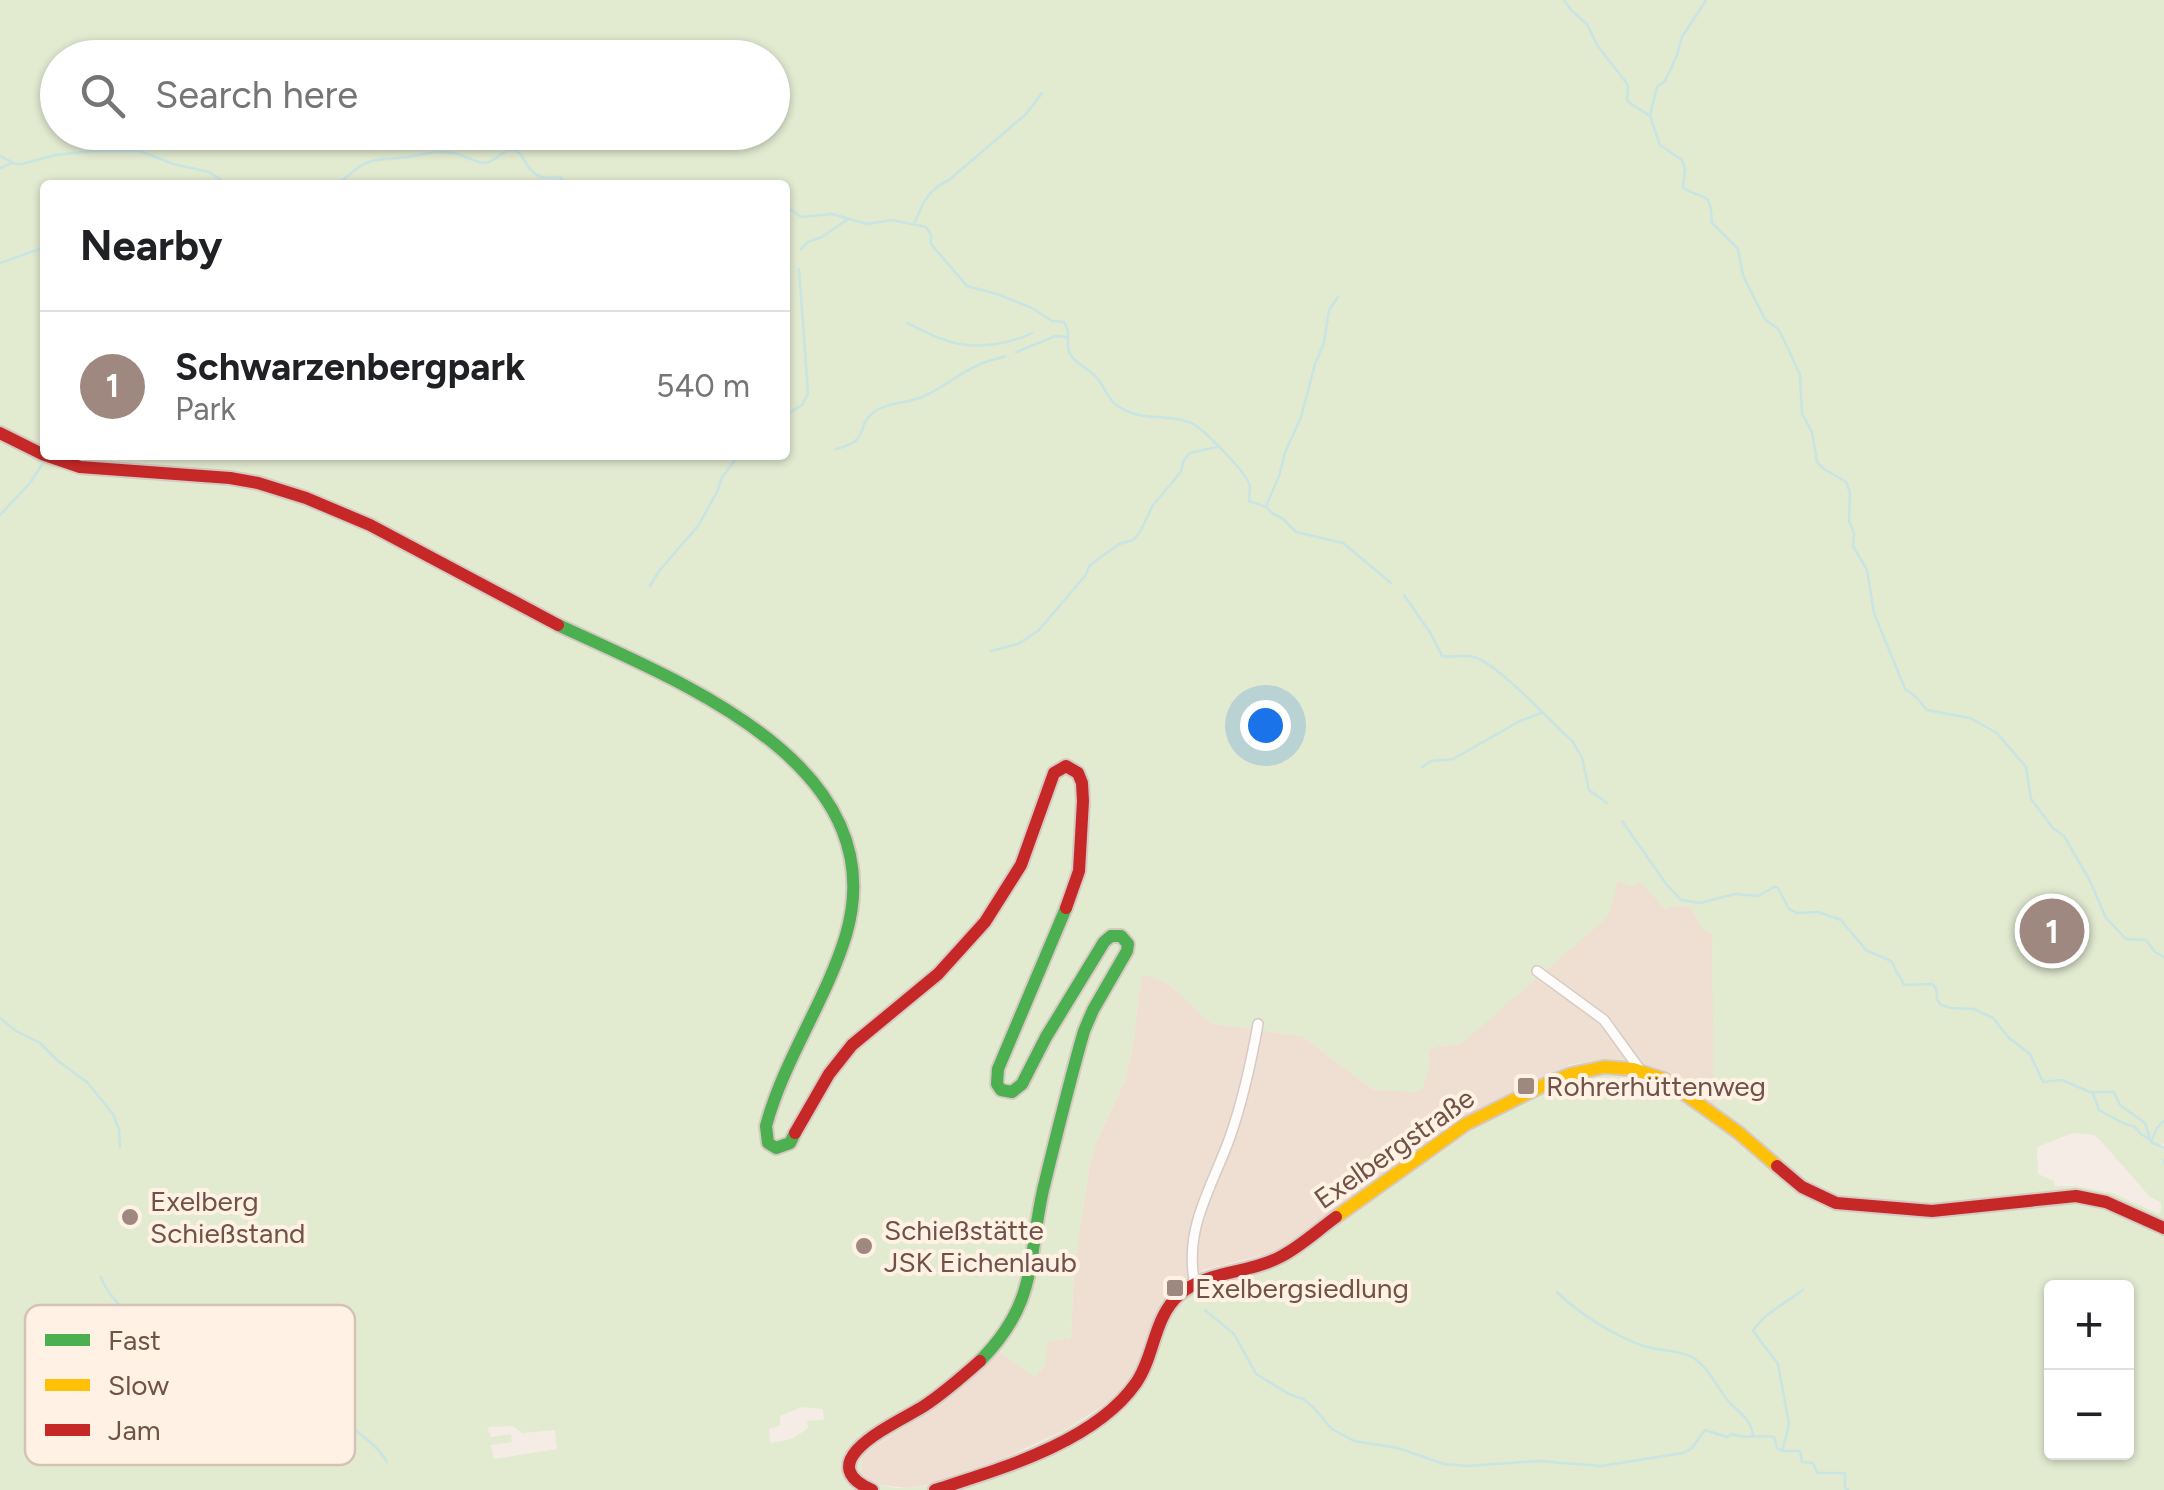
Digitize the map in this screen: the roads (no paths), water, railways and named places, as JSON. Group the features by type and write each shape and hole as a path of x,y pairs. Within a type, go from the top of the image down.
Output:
{"main road":[{"path":"0,433 40,453"},
{"path":"59,460 117,471 208,475 253,482 345,515 400,539 498,594 708,699 751,726 794,761 816,785 836,817 848,846 854,882 852,909 837,958 766,1126 766,1140 774,1147 790,1143 829,1074 852,1045 938,974 976,933 1020,865 1054,773 1066,766 1078,774 1083,801 1079,871 998,1069 996,1080 1001,1090 1012,1092 1022,1084 1104,942 1111,936 1121,936 1127,940 1128,948 1084,1029 1041,1200 1023,1300 1008,1328 988,1352 943,1392 859,1448 850,1469 853,1478 866,1487"},
{"name":"Exelbergstraße","path":"1195,1285 1280,1257 1446,1136 1512,1100 1563,1076 1614,1067 1641,1070 1664,1079 1738,1132 1802,1187 1836,1203 1942,1210 2076,1196 2106,1202 2164,1228"},
{"path":"935,1490 1008,1465 1070,1436 1111,1410 1142,1373 1168,1307 1195,1285"}],"street":[{"path":"1537,971 1604,1020 1641,1070"},
{"path":"1195,1285 1191,1266 1197,1220 1236,1119 1258,1024"}],"waterway":[{"path":"1564,0 1587,24 1597,45 1628,85 1627,101 1650,116 1660,145 1682,160 1683,188 1706,198 1712,223 1738,249 1743,275 1765,319 1779,330 1800,375 1802,414 1812,432 1817,462 1846,482 1850,492 1853,546 1867,570 1874,613 1905,689 1927,710 1970,718 1997,733 2026,767 2031,799 2064,836 2106,918 2126,939 2146,940 2164,957"},
{"path":"1650,115 1657,87 1665,81 1682,37 1706,0"},
{"path":"915,222 932,192 1026,114 1042,93"},
{"path":"344,180 363,164 376,160 441,152 484,163 509,150"},
{"path":"509,150 514,150"},
{"path":"514,150 537,175 562,180"},
{"path":"0,156 22,164 56,155 140,151 209,172 221,180"},
{"path":"0,168 12,163"},
{"path":"790,210 801,217 832,214 867,224 892,220 926,227 931,244 967,286 1032,308 1052,321 1064,322 1071,356 1097,378 1115,404 1134,414 1191,423 1241,471 1250,486 1249,501 1266,507 1296,532 1343,543 1391,583"},
{"path":"801,249 848,219"},
{"path":"0,263 40,249"},
{"path":"790,413 802,405 808,393 799,269"},
{"path":"1266,506 1301,417 1324,343 1329,310 1338,297"},
{"path":"907,323 966,345 1001,343 1032,333"},
{"path":"1016,352 1056,336 1067,337"},
{"path":"836,449 855,441 869,416 877,410 922,397 975,366 1005,356"},
{"path":"991,651 1018,644 1038,631 1090,565 1140,532 1153,505 1181,471 1190,453 1216,447"},
{"path":"650,586 698,526 722,477 735,460"},
{"path":"0,515 43,463"},
{"path":"1404,595 1442,656 1470,656 1484,662 1573,742 1582,758 1589,790 1607,803"},
{"path":"1422,767 1431,761 1453,759 1541,713"},
{"path":"1622,821 1681,900 1700,903 1735,894 1758,896 1774,887 1789,909 1797,913 1818,912 1841,920 1866,950 1891,961 1904,985 1932,984 1941,1005 1974,1009 1993,1018 2009,1038 2030,1054 2043,1082 2062,1080 2090,1092 2114,1092 2120,1105 2145,1123 2151,1142 2164,1148"},
{"path":"0,1018 40,1043 87,1082 113,1114 120,1147"},
{"path":"2093,1094 2099,1110 2135,1127 2149,1139"},
{"path":"2152,1140 2164,1121"},
{"path":"101,1277 120,1305"},
{"path":"1783,1449 1789,1424 1778,1364 1753,1331 1769,1314 1803,1290"},
{"path":"1557,1292 1586,1316 1622,1337 1697,1360 1748,1421 1753,1435"},
{"path":"1205,1310 1234,1334 1256,1374 1303,1399 1332,1429 1354,1441 1398,1448 1444,1464 1538,1461 1601,1466 1683,1453 1691,1449 1705,1430 1727,1437 1774,1437 1777,1448 1783,1451"},
{"path":"355,1430 387,1462"},
{"path":"1784,1451 1800,1451 1802,1462 1813,1463 1817,1473 1845,1473 1848,1490"}],"place":[{"name":"Schwarzenbergpark","path":"2052,931"},
{"name":"Rohrerhüttenweg","path":"1526,1086"},
{"name":"Exelberg Schießstand","path":"130,1217"},
{"name":"Schießstätte JSK Eichenlaub","path":"864,1246"},
{"name":"Exelbergsiedlung","path":"1175,1288"}]}
